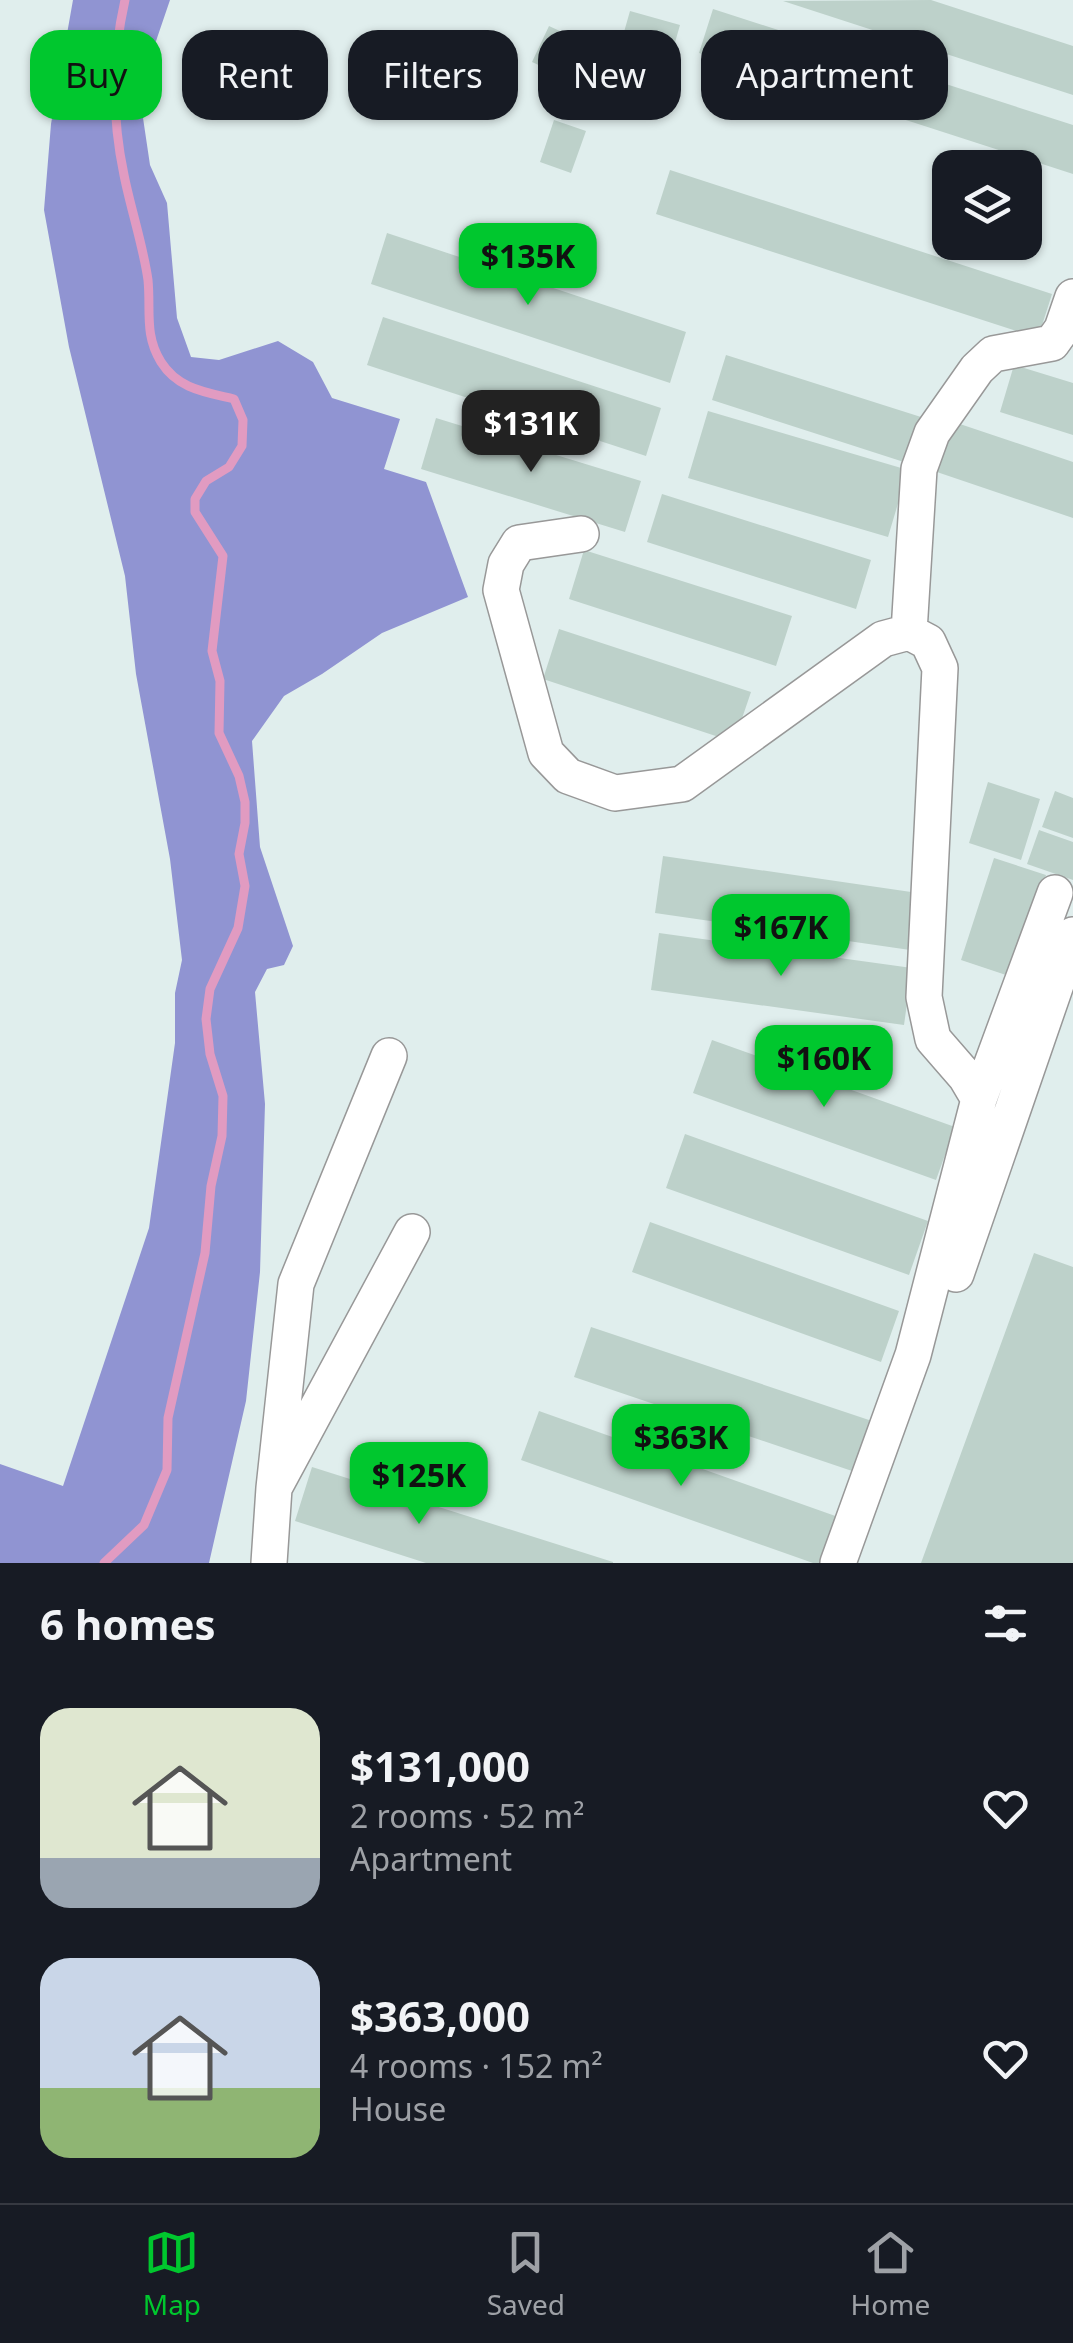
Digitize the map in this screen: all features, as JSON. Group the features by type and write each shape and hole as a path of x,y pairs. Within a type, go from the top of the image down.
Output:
{"street":[{"path":"909,632 919,469 932,433 977,368 992,354 1052,342 1062,329 1073,297"},
{"path":"581,534 520,544 506,564 502,590 546,753 568,776 614,793 682,784 882,639 909,632 928,642 940,668 924,997 934,1039 980,1100"},
{"path":"838,1563 913,1355 980,1100 1055,893"},
{"path":"856,1563 1073,935"},
{"path":"269,1563 296,1284 389,1056"},
{"path":"274,1488 412,1232"}],"shaded area":[{"path":"73,0 170,0 160,30 68,30"},
{"path":"52,120 143,120 150,165 167,203 177,318 191,357 219,360 278,341 313,362 332,398 400,419 384,469 426,482 468,597 382,633 284,696 252,741 260,847 293,946 284,965 267,969 255,992 265,1104 260,1272 246,1401 209,1563 0,1563 0,1464 63,1486 149,1228 175,1043 175,993 182,960 170,859 136,674 125,576 69,347 44,210"}],"building":[{"path":"931,0 1073,46 1073,95 948,54 948,30 872,30 783,1"},
{"path":"713,9 778,30 706,30"},
{"path":"630,11 680,25 679,30 625,30"},
{"path":"948,85 1073,125 1073,174 1042,164 1042,150 999,150 906,120 948,120"},
{"path":"554,120 586,131 571,173 540,162"},
{"path":"670,170 932,255 932,260 947,260 1052,294 1038,338 656,214"},
{"path":"387,233 686,332 670,383 371,284"},
{"path":"383,317 661,408 646,456 367,365"},
{"path":"726,355 921,417 907,463 712,400"},
{"path":"1014,365 1073,383 1073,435 1000,412"},
{"path":"708,411 908,470 888,537 688,478"},
{"path":"436,418 641,481 625,532 421,469"},
{"path":"948,420 1073,462 1073,518 931,470"},
{"path":"662,494 871,560 856,609 647,542"},
{"path":"584,550 792,616 776,666 569,599"},
{"path":"559,629 751,692 734,742 543,679"},
{"path":"988,782 1040,799 1021,860 969,843"},
{"path":"1055,791 1073,798 1073,838 1042,827"},
{"path":"1039,830 1073,842 1073,880 1027,864"},
{"path":"663,856 918,893 910,950 655,913"},
{"path":"994,858 1046,875 1012,977 961,960"},
{"path":"659,933 912,968 904,1025 651,990"},
{"path":"712,1040 955,1127 936,1180 693,1093"},
{"path":"685,1134 928,1221 909,1275 666,1188"},
{"path":"650,1222 899,1311 881,1362 632,1272"},
{"path":"1034,1253 1073,1267 1073,1563 921,1563"},
{"path":"591,1327 875,1422 858,1473 574,1377"},
{"path":"539,1411 841,1518 826,1563 813,1563 521,1460"},
{"path":"312,1467 613,1563 426,1563 295,1521"}],"waterway":[{"path":"104,1563 144,1525 167,1470 168,1418 205,1253 211,1186 222,1136 223,1096 210,1054 206,1019 210,989 238,928 245,886 239,854 245,802 239,776 219,733 220,681 212,651 223,556 195,512 195,499 206,481 229,467 242,446 243,420 234,399 193,388 176,378 161,362 152,342 146,267 117,132 116,65 125,0"}]}
